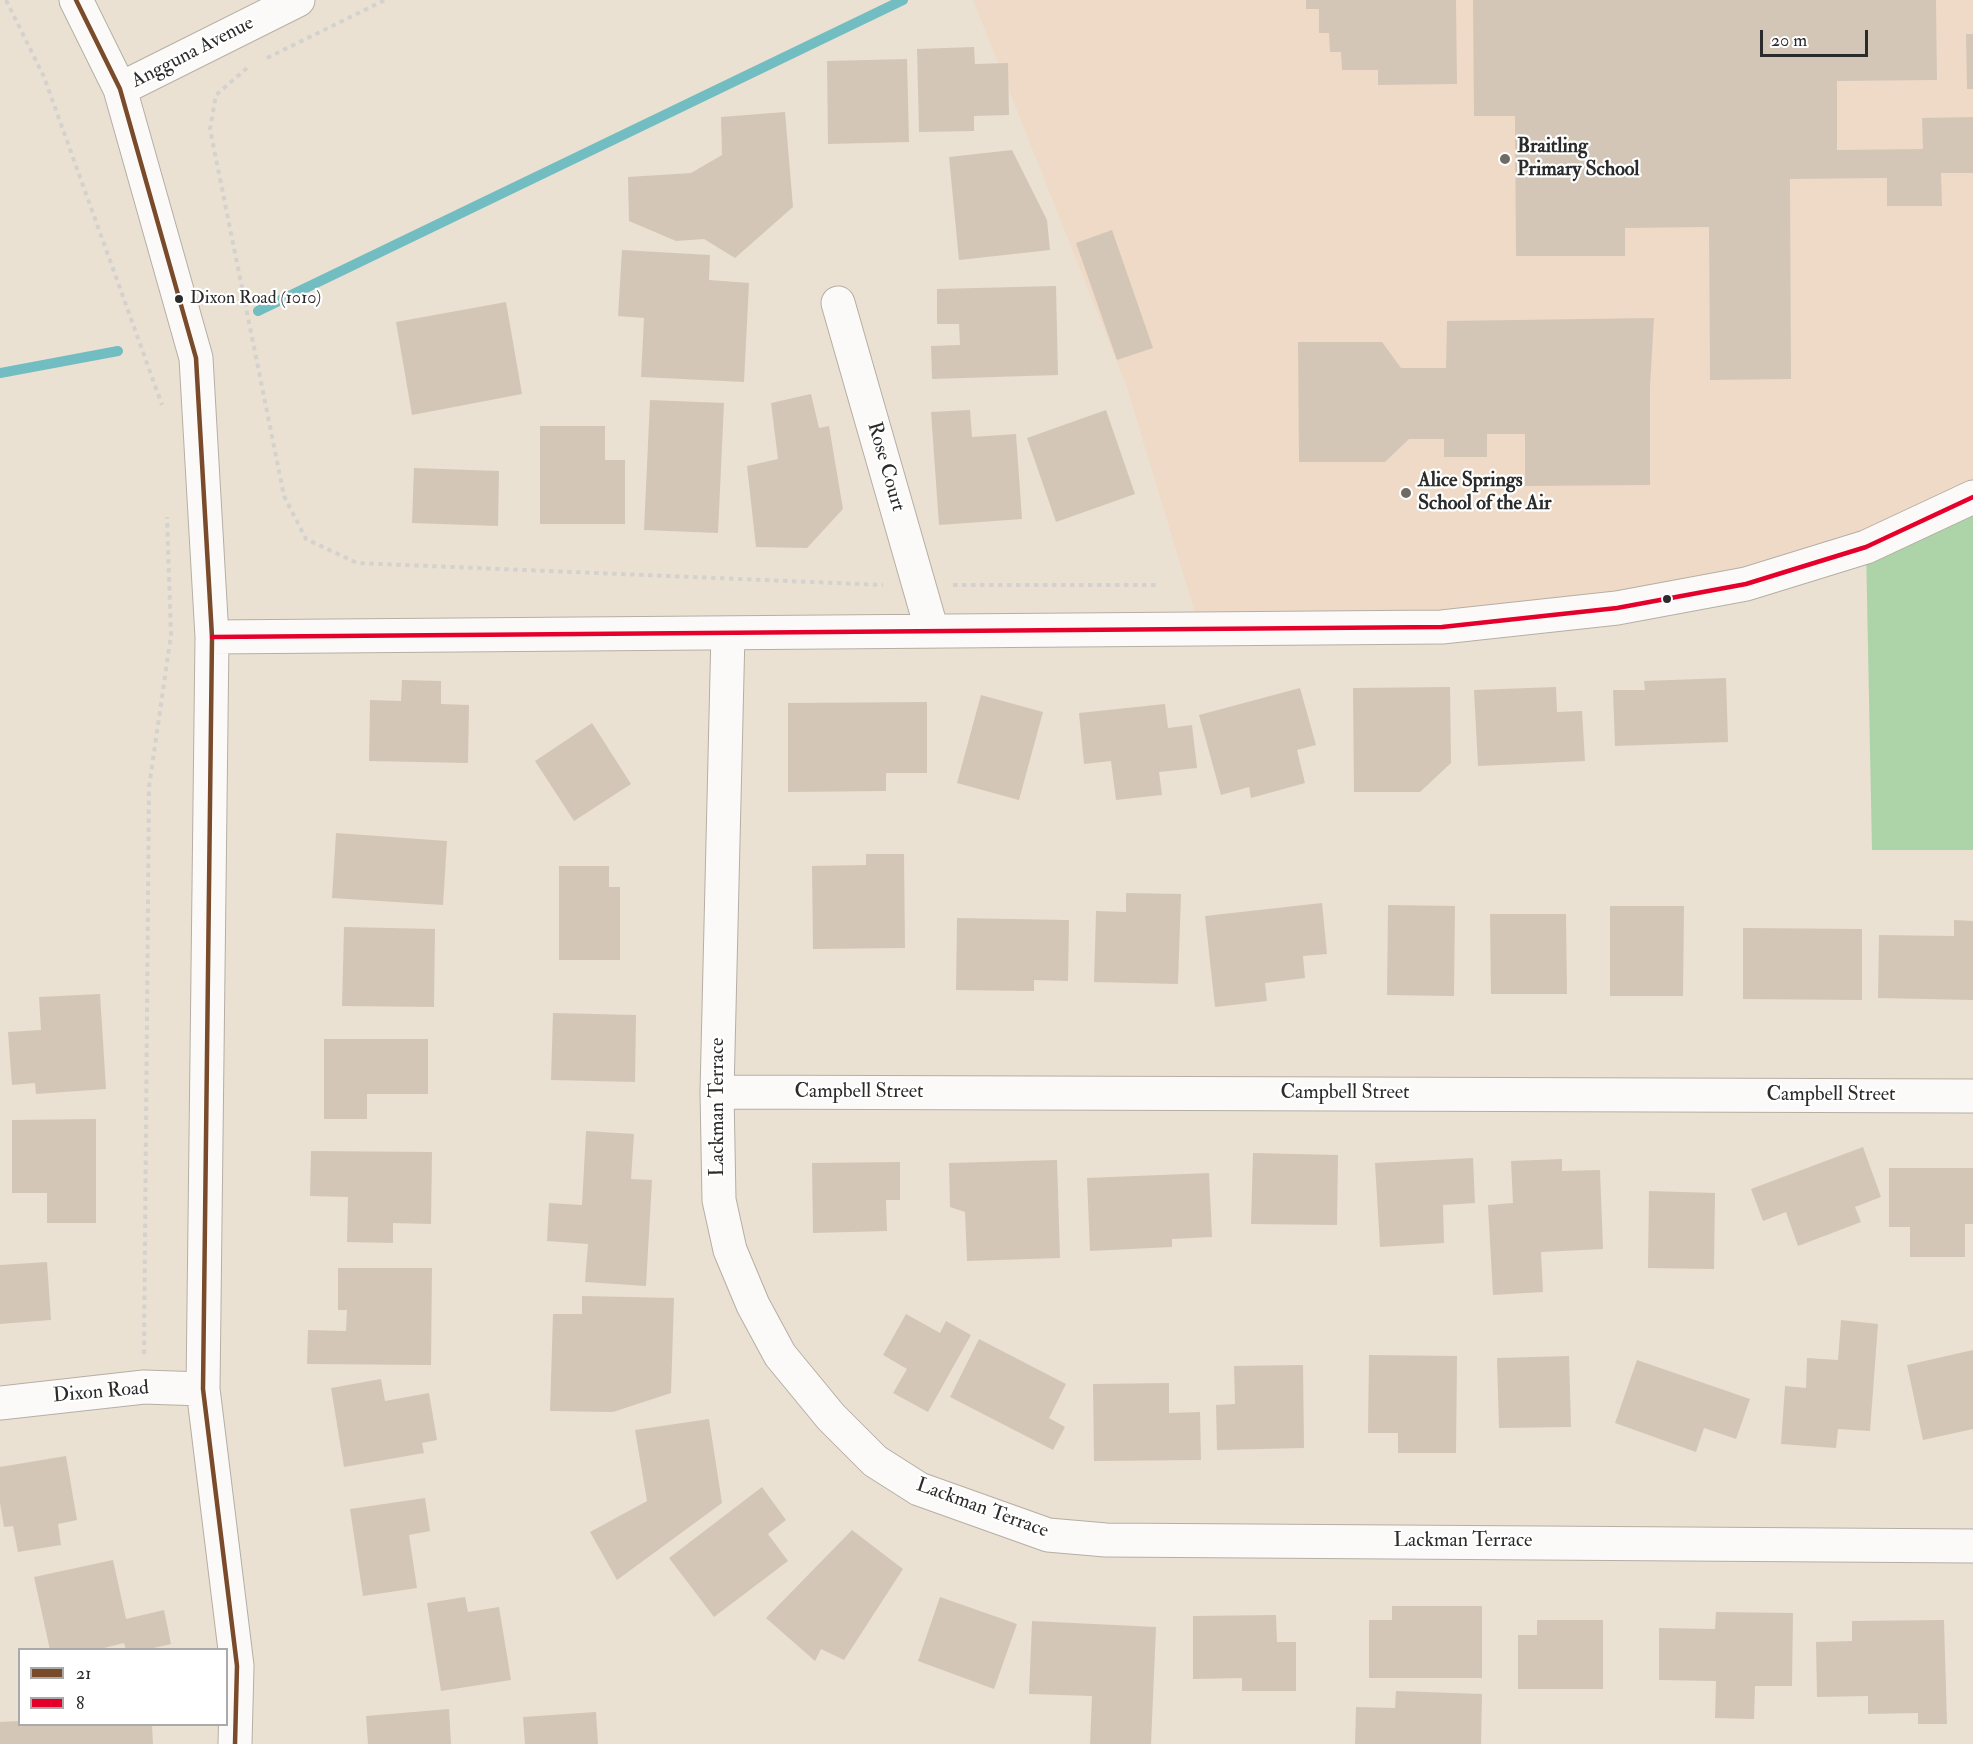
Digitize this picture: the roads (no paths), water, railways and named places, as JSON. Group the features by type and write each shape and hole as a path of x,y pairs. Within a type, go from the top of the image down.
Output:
{"street":[{"path":"76,0 120,89 196,358 212,637 203,1389 237,1666 235,1744"},
{"name":"Angguna Avenue","path":"120,89 298,0"},
{"name":"Rose Court","path":"838,303 932,631"},
{"path":"212,637 1442,627 1617,608 1746,584 1855,550 1973,496"},
{"name":"Lackman Terrace","path":"728,633 717,1092 719,1200 730,1250 753,1305 780,1355 831,1417 875,1461 919,1489 1048,1535 1106,1540 1973,1546"},
{"name":"Campbell Street","path":"717,1092 1973,1096"},
{"name":"Dixon Road","path":"0,1403 144,1387 203,1389"}],"waterway":[{"path":"258,311 903,0"},
{"path":"0,373 118,351"}],"place":[{"name":"Braitling Primary School","path":"1505,159"},
{"name":"Dixon Road (1010)","path":"179,299"},
{"name":"Alice Springs School of the Air","path":"1406,493"}]}
